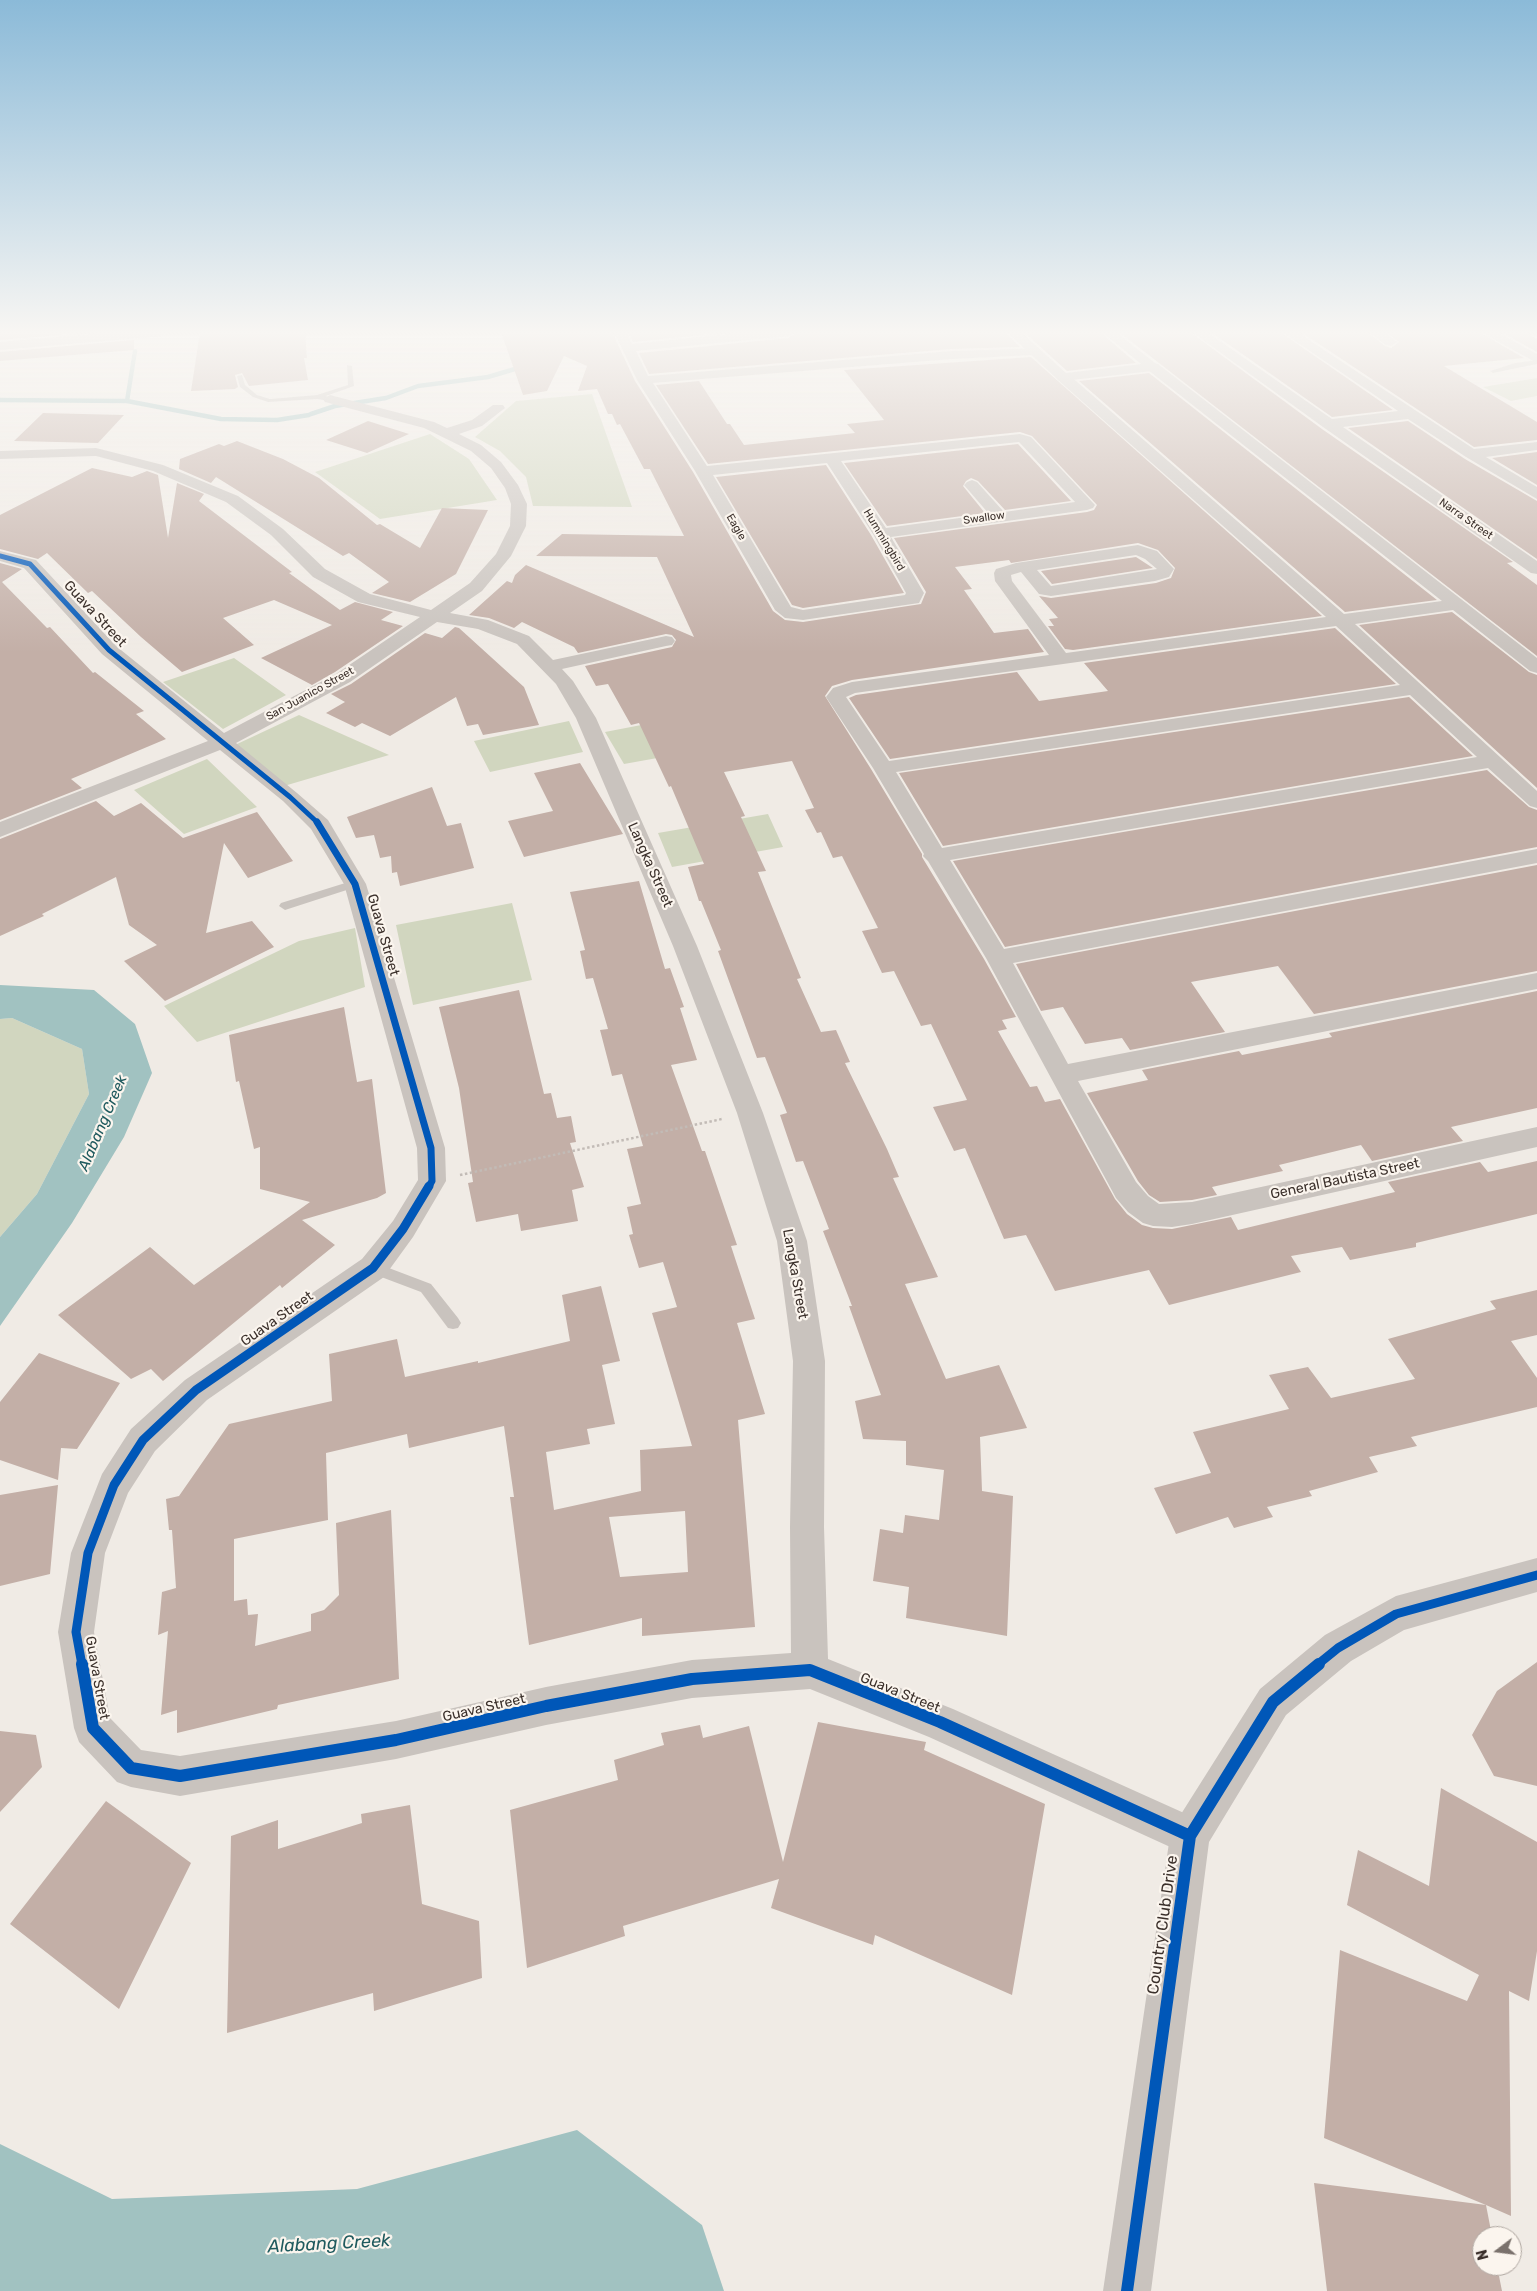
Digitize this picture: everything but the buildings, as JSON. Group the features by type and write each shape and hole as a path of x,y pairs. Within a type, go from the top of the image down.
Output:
{"street":[{"name":"San Juanico Street","path":"0,830 223,742 343,678 476,587 503,556 518,526 519,504 512,488 496,466 476,448 459,439"},
{"name":"Eagle","path":"682,439 784,610 791,614 803,615 904,602 913,598"},
{"name":"Swallow","path":"832,458 1011,439"},
{"name":"Swallow","path":"881,534 1087,505 1026,440 1023,439"},
{"path":"1134,439 1339,619 1537,802"},
{"path":"1246,439 1537,667"},
{"name":"Narra Street","path":"1349,439 1537,569"},
{"path":"1449,439 1471,454 1534,490"},
{"path":"1471,454 1537,446"},
{"name":"Langka Street","path":"0,455 96,452 158,468 232,499 277,532 319,573 364,598 436,616 482,624 523,640 564,681 586,718 685,946 750,1113 792,1242 809,1361 807,1527 810,1670"},
{"path":"703,471 832,458"},
{"name":"Hummingbird","path":"832,458 881,534 915,594 913,598"},
{"path":"972,485 999,516"},
{"path":"1024,567 1045,590 1051,591 1155,576 1163,573 1166,569 1151,555 1138,550 1024,567 1002,573 1003,578 1062,660"},
{"name":"Guava Street","path":"0,556 30,564 109,650 290,797 320,825 355,884 431,1148 432,1181 403,1229 374,1268 196,1390 143,1440 114,1486 88,1553 76,1632 92,1728 131,1768 180,1776 396,1740 546,1706 692,1678 810,1670 940,1722 1190,1836"},
{"path":"1458,604 1339,619 840,692 836,697 883,768 934,856 998,958 1061,1075 1537,981"},
{"path":"549,666 666,641"},
{"path":"883,768 1414,689"},
{"path":"934,856 1491,761"},
{"path":"998,958 1537,856"},
{"name":"General Bautista Street","path":"1061,1075 1126,1190 1138,1204 1153,1215 1172,1216 1192,1213 1537,1137"},
{"name":"Country Club Drive","path":"1127,2291 1190,1836 1273,1702 1338,1648 1396,1614 1537,1575"}],"lane":[{"path":"285,906 355,884"},
{"path":"374,1268 426,1288 453,1323"}],"path":[{"path":"469,1173 750,1113"}],"green space":[{"path":"415,439 438,439 469,459 497,500 380,519 315,472"},
{"path":"478,439 608,439 632,507 533,506 526,477 500,451"},
{"path":"234,658 286,695 223,729 163,682"},
{"path":"719,710 735,744 624,764 605,732"},
{"path":"299,715 389,755 284,786 235,745"},
{"path":"569,721 583,752 490,772 474,741"},
{"path":"207,759 257,807 184,834 134,790"},
{"path":"768,814 783,847 672,867 658,833"},
{"path":"512,903 532,980 413,1005 396,925"},
{"path":"355,928 365,987 197,1042 164,1006 299,941"},
{"path":"12,1018 82,1049 89,1094 37,1194 0,1237 0,1019"}],"water":[{"name":"Alabang Creek","path":"0,985 94,990 135,1024 152,1073 124,1137 72,1223 0,1326 0,1237 37,1194 89,1094 82,1049 12,1018 0,1019"},
{"name":"Alabang Creek","path":"577,2130 702,2225 724,2291 0,2291 0,2144 112,2199 357,2189"}],"cycle path":[{"path":"0,556 30,564 109,650 290,797 320,825 355,884 431,1148 432,1181 403,1229 373,1268 196,1390 143,1440 114,1485 88,1553 76,1632 93,1728 131,1768 180,1776 396,1740 546,1706 692,1679 810,1670 940,1722 1190,1836"},
{"path":"1127,2291 1190,1836 1273,1702 1338,1648 1396,1614 1537,1575"}]}
